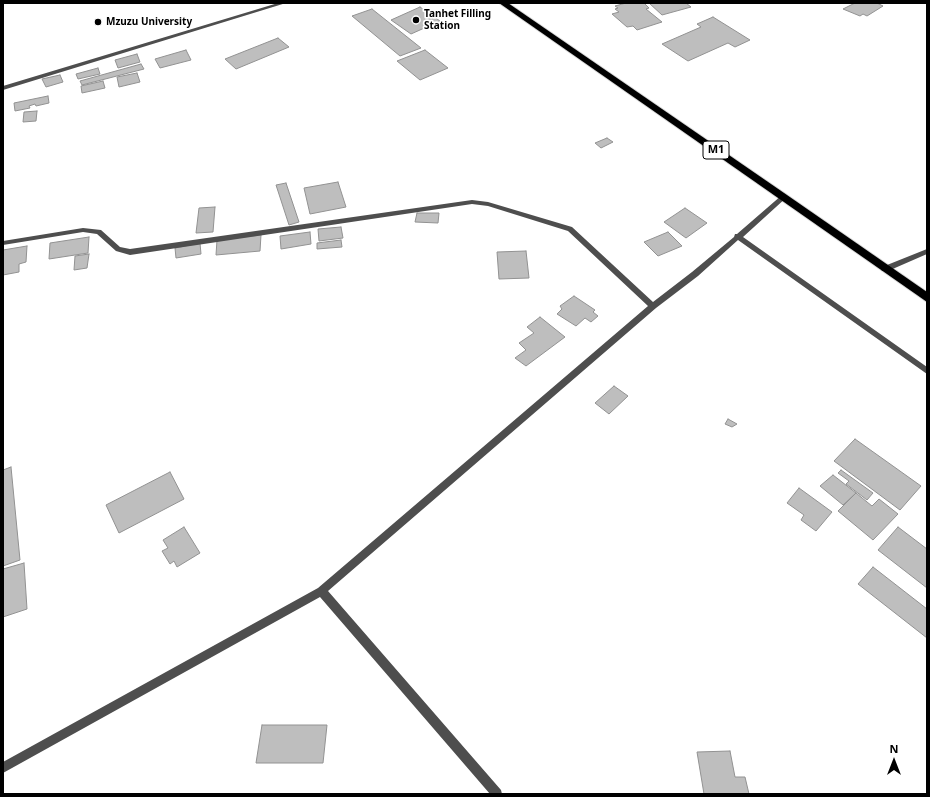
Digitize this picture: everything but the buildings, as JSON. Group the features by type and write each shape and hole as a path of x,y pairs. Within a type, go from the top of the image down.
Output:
{"highway":[{"name":"M1","path":"503,3 784,197 927,298"}],"street":[{"path":"3,88 283,3"},
{"path":"3,768 322,591 653,306 695,274 737,236 784,197"},
{"path":"3,243 83,230 99,232 118,249 130,252 472,202 488,204 570,229 653,306"},
{"path":"737,236 927,371"},
{"path":"885,268 927,251"},
{"path":"322,591 497,794"}],"place":[{"name":"Tanhet Filling Station","path":"416,20"},
{"name":"Mzuzu University","path":"98,22"}]}
